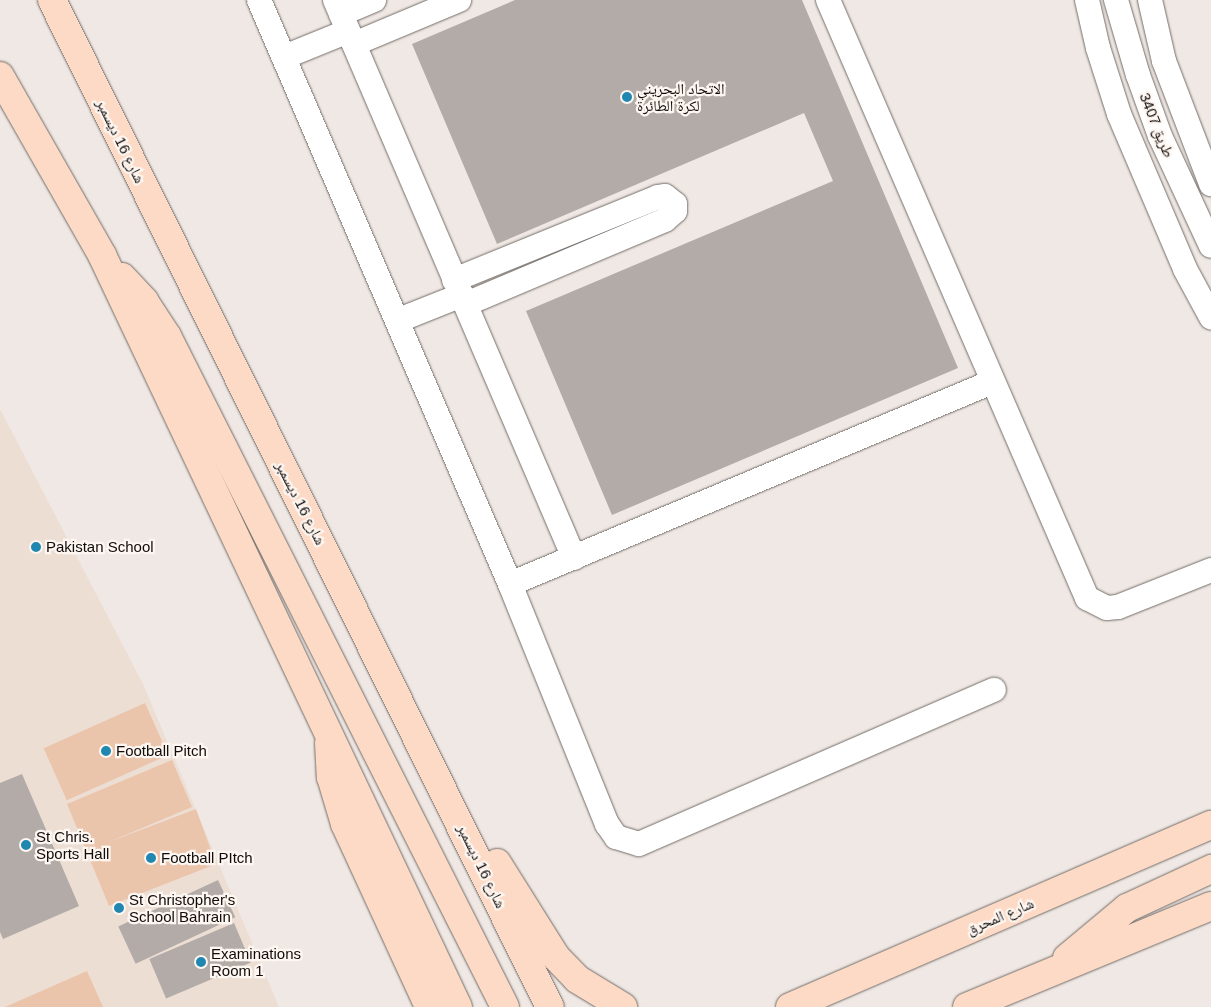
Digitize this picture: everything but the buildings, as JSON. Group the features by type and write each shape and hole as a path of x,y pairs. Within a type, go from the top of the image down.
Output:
{"main road":[{"name":"شارع 16 ديسمبر","path":"52,0 421,742 550,1007"},
{"path":"0,76 102,256 328,728 458,1007"},
{"path":"102,256 144,301 167,336 506,1007"},
{"path":"328,728 331,778 338,803 429,1007"},
{"path":"421,742 556,957 577,979 602,997 623,1007"},
{"name":"شارع المحرق","path":"790,1007 1211,825"},
{"path":"1042,978 1127,908 1211,869"},
{"path":"967,1007 1042,978 1211,906"}],"street":[{"path":"259,0 399,320 611,831 624,842 639,844 994,690"},
{"path":"284,58 344,22 374,0"},
{"path":"344,22 459,0"},
{"path":"828,0 1087,598 1106,608 1118,607 1211,570"},
{"path":"1087,0 1098,48 1119,114 1202,282 1211,317"},
{"name":"طريق 3407","path":"1116,0 1138,76 1157,127 1211,246"},
{"name":"طريق 3407","path":"1150,0 1164,61 1211,184"},
{"path":"344,22 574,558"},
{"path":"399,320 461,293 658,197 665,196 675,204 671,217 461,293"},
{"path":"510,584 992,382"}],"shaded area":[{"name":"St Christopher's School Bahrain","path":"0,409 143,684 279,1007 0,1007"},
{"name":"Football Pitch","path":"145,703 168,755 67,800 44,748"},
{"path":"172,760 192,807 109,842 196,809 216,864 109,906 67,804"},
{"path":"87,971 103,1007 5,1007"}],"place":[{"name":"الاتحاد البحريني لكرة الطائرة","path":"627,97"},
{"name":"Pakistan School","path":"36,547"},
{"name":"Football Pitch","path":"106,751"},
{"name":"St Chris. Sports Hall","path":"26,845"},
{"name":"Football PItch","path":"151,858"},
{"name":"St Christopher's School Bahrain","path":"119,908"},
{"name":"Examinations Room 1","path":"201,962"}]}
